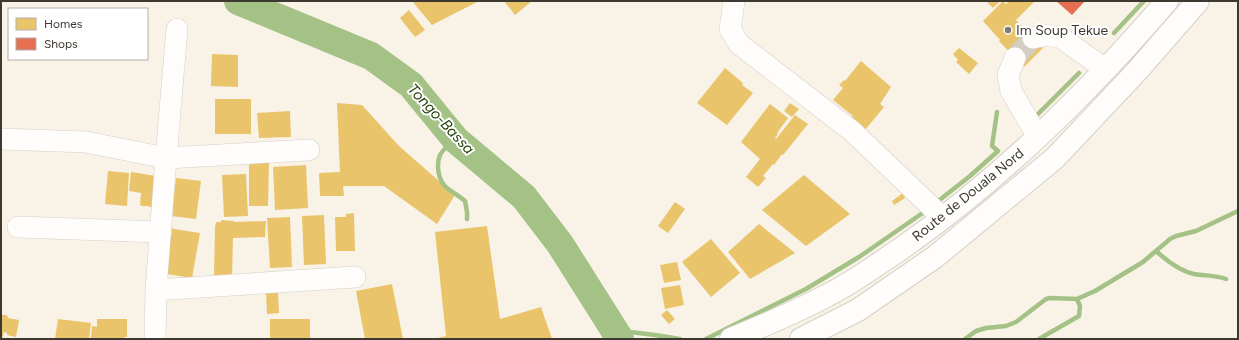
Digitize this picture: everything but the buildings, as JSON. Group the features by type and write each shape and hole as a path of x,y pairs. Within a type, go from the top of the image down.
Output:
{"main road":[{"name":"Route de Douala Nord","path":"731,339 786,316 829,295 874,267 943,218 972,195 1038,137 1134,39 1167,1"},
{"name":"Route de Douala Nord","path":"801,339 858,310 934,257 1055,158 1137,71 1198,1"}],"street":[{"path":"734,1 730,29 739,44 852,131 943,218"},
{"path":"154,339 156,290 177,29"},
{"path":"1033,38 1047,35 1060,36 1105,69"},
{"path":"1015,58 1008,74 1011,91 1038,137"},
{"path":"1,139 86,142 166,158 310,150"},
{"path":"18,227 161,232"},
{"path":"156,290 354,277"}],"waterway":[{"name":"Tongo-Bassa","path":"238,1 371,56 411,85 456,140 524,197 560,244 620,339"},
{"path":"1114,33 1144,1"},
{"path":"1034,118 1079,73"},
{"path":"937,202 970,176 998,151 992,146 997,112"},
{"path":"456,140 440,155 438,163 439,173 444,185 465,201 467,219"},
{"path":"706,339 806,289 859,257 927,210"},
{"path":"965,339 976,331 986,328 1006,326 1016,322 1046,299 1077,299 1095,291 1143,262 1170,239 1196,231 1238,211"},
{"path":"1156,251 1169,262 1184,271 1226,279"},
{"path":"1039,339 1079,316 1080,306 1077,299"},
{"path":"613,330 680,339"}],"tunnel":[{"path":"1015,58 1033,38"}],"place":[{"name":"Im Soup Tekue","path":"1008,30"}]}
